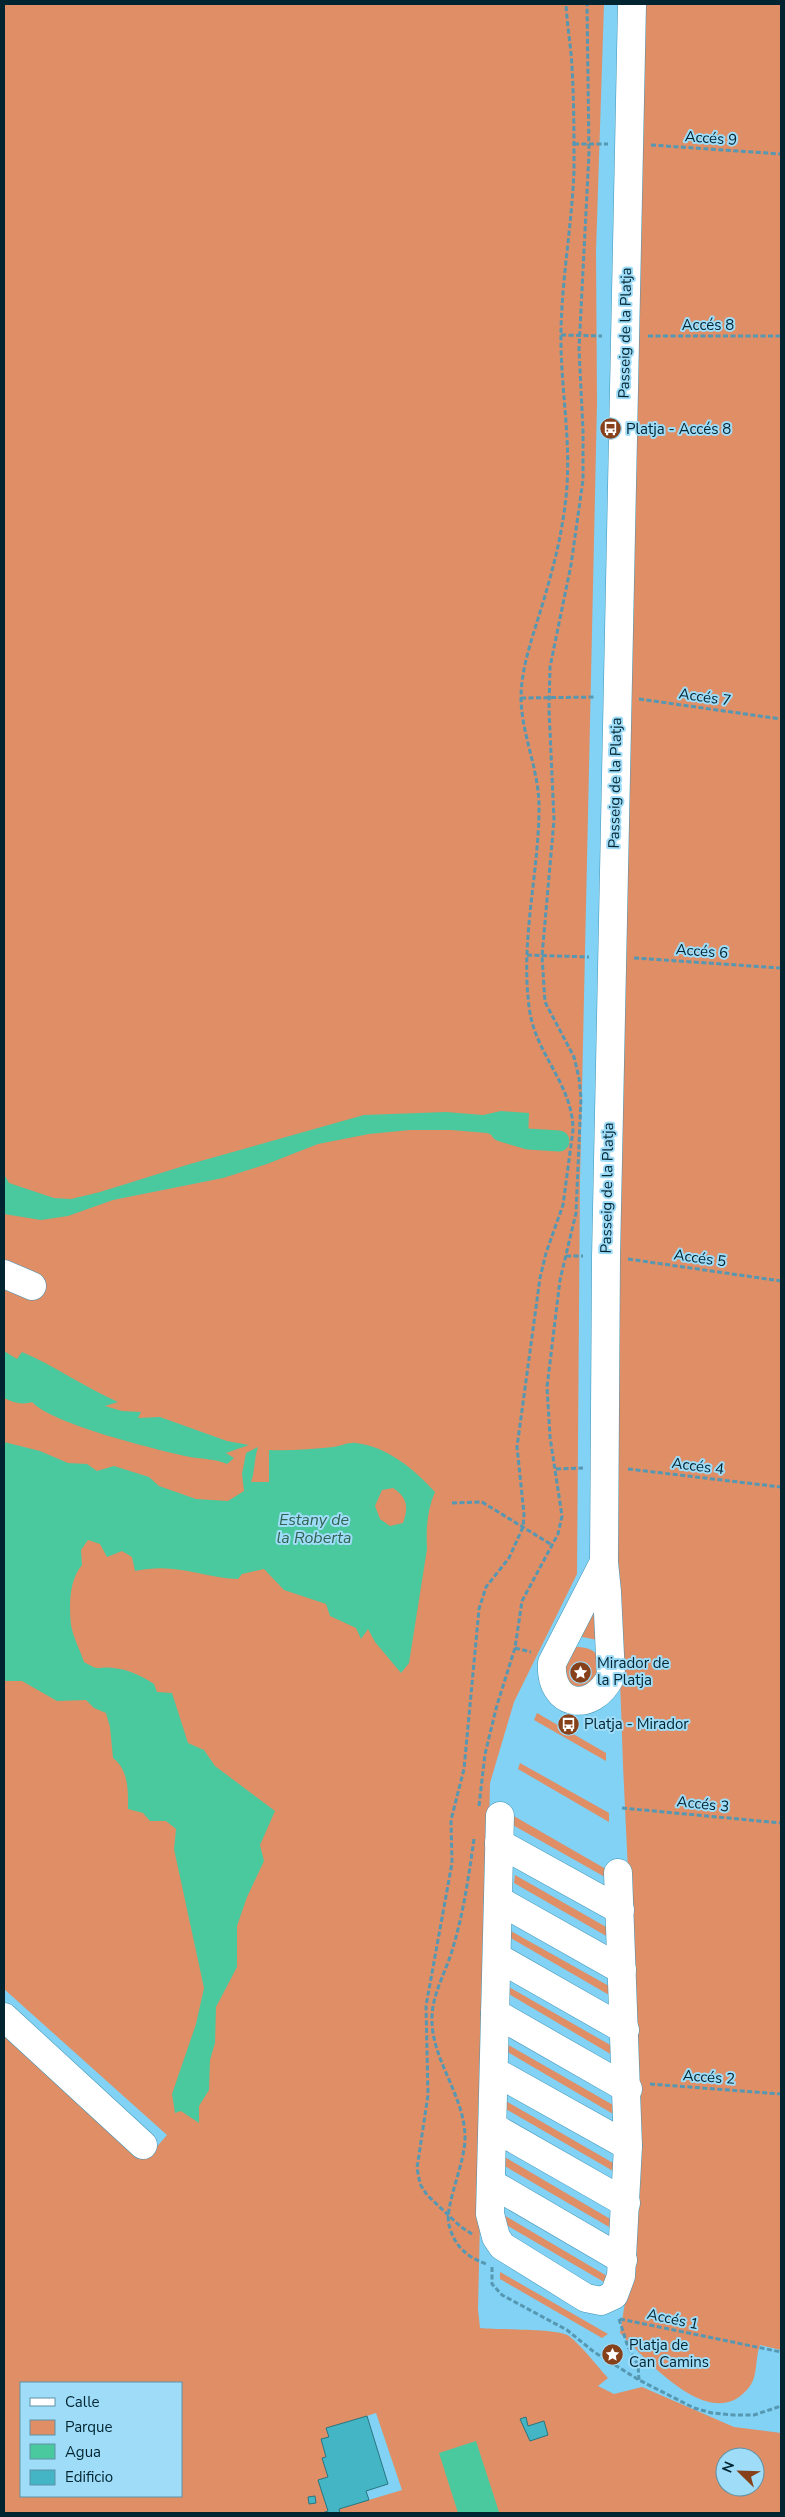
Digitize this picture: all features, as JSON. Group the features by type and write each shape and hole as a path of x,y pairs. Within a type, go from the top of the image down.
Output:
{"street":[{"name":"Passeig de la Platja","path":"604,1562 552,1663 551,1676 557,1689 567,1698 580,1701 594,1698 604,1689 610,1676 604,1562 606,1256 632,4"},
{"path":"4,1274 32,1286"},
{"path":"557,1653 575,1642 590,1643 601,1650 610,1662"},
{"path":"542,1683 554,1703 574,1716 584,1718 594,1716 603,1710 611,1698"},
{"path":"489,1814 487,1839 498,1900 490,2214 497,2250 586,2298 601,2301 613,2309 614,2295 619,2287 623,2260 628,2146 636,2086 625,2030 618,1873"},
{"path":"487,1839 620,1910"},
{"path":"498,1900 622,1970"},
{"path":"497,1957 625,2030"},
{"path":"496,2013 636,2086"},
{"path":"4,2017 143,2145"},
{"path":"494,2071 628,2146"},
{"path":"493,2127 626,2203"},
{"path":"491,2183 623,2260"}],"path":[{"path":"497,2250 448,2216 427,2195 417,2175 428,2080 426,2006 452,1863 451,1820 464,1769 482,1595 486,1586 509,1558 523,1527 524,1514 518,1462 519,1437 540,1278 546,1253 564,1205 573,1130 573,1118 568,1097 533,1029 528,994 527,955 539,805 534,766 523,723 522,698 524,669 552,570 566,496 567,420 561,335 564,272 572,203 574,144 572,67 566,4"},
{"path":"489,1814 490,1731 515,1648 522,1600 558,1534 562,1516 548,1415 549,1362 560,1280 576,1213 581,1098 574,1057 549,1014 545,1002 542,956 554,812 549,698 552,648 571,565 583,480 579,335 590,144 587,4"},
{"path":"574,144 610,144"},
{"name":"Accés 9","path":"648,145 781,154"},
{"path":"561,335 606,336"},
{"name":"Accés 8","path":"644,336 781,336"},
{"path":"522,698 598,697"},
{"name":"Accés 7","path":"636,698 781,719"},
{"path":"527,955 592,957"},
{"name":"Accés 6","path":"630,958 781,968"},
{"name":"Accés 5","path":"625,1258 781,1281"},
{"path":"556,1469 585,1468"},
{"name":"Accés 4","path":"622,1469 781,1487"},
{"path":"452,1503 482,1502 552,1545"},
{"name":"Accés 3","path":"622,1808 781,1823"},
{"path":"487,1839 435,1997 432,2015 433,2032 459,2106 466,2134 463,2164 448,2216 452,2235 462,2251 474,2260 497,2250"},
{"name":"Accés 2","path":"636,2086 781,2094"},
{"path":"497,2250 491,2277 495,2290 567,2330 594,2352 664,2395 712,2413 754,2415 781,2406"},
{"path":"613,2309 628,2347 638,2364 639,2380"},
{"name":"Accés 1","path":"613,2309 781,2352"}],"green space":[{"path":"4,4 604,4 596,251 597,403 580,1180 577,1574 514,1702 490,1783 478,2309 480,2328 541,2330 563,2333 569,2336 608,2378 598,2386 614,2394 642,2387 734,2427 781,2433 781,2513 340,2513 339,2509 402,2490 376,2413 326,2429 329,2437 321,2440 326,2457 323,2458 328,2477 318,2480 328,2511 322,2513 4,2513 4,2029 147,2158 167,2135 4,1989"},
{"path":"643,4 781,4 781,2092 778,2094 781,2097 781,2350 760,2345 753,2382 735,2400 718,2403 700,2399 682,2389 664,2376 620,2333 629,2278 637,2061 616,1564 619,1220"},
{"path":"596,1584 597,1640 578,1636"},
{"path":"576,1647 583,1647 596,1654 604,1675 576,1695 557,1666"},
{"path":"537,1713 606,1753 606,1761 534,1720"},
{"path":"520,1763 609,1813 609,1822 518,1769"},
{"path":"512,1815 611,1872 612,1881 511,1824"},
{"path":"515,1875 615,1932 615,1941 514,1883"},
{"path":"509,1930 616,1990 616,1999 509,1937"},
{"path":"507,1986 619,2050 619,2059 507,1993"},
{"path":"505,2043 620,2109 620,2118 504,2050"},
{"path":"504,2100 620,2167 620,2175 504,2108"},
{"path":"503,2156 617,2223 616,2231 503,2165"},
{"path":"502,2214 607,2276 604,2282 501,2222"},
{"path":"500,2272 608,2334 602,2338 500,2279"}],"water":[{"path":"501,1111 529,1113 528,1139 508,1141 487,1133 451,1130 410,1130 369,1134 318,1144 267,1164 223,1178 113,1200 68,1216 41,1220 4,1214 4,1174 9,1183 54,1198 71,1199 364,1115 446,1112 483,1115"},
{"path":"4,1351 17,1359 22,1352 118,1402 105,1406 122,1411 141,1412 138,1418 160,1417 227,1441 249,1445 226,1453 234,1458 227,1464 175,1454 106,1435 60,1419 32,1402 21,1403 11,1401 4,1398"},
{"name":"Estany de la Roberta","path":"4,1442 40,1451 68,1463 87,1464 97,1471 114,1466 149,1477 159,1486 196,1499 228,1501 244,1491 242,1474 246,1453 258,1447 251,1482 269,1482 269,1450 333,1447 356,1443 379,1449 400,1460 435,1492 429,1513 427,1549 409,1663 401,1673 375,1642 368,1629 361,1639 356,1628 330,1616 326,1604 284,1590 264,1569 242,1574 238,1579 163,1568 135,1571 132,1557 122,1551 107,1557 100,1544 88,1540 81,1550 82,1565 72,1586 70,1610 72,1630 84,1662 96,1668 113,1668 129,1671 154,1684 157,1692 172,1693 188,1743 204,1750 215,1766 275,1811 260,1845 264,1861 247,1897 237,1926 237,1967 216,2007 215,2043 210,2060 209,2090 199,2106 199,2123 181,2111 175,2113 172,2094 196,2024 204,1988 174,1849 176,1829 166,1821 150,1821 143,1813 128,1809 125,1775 113,1758 110,1727 106,1713 94,1708 86,1700 57,1701 22,1681 4,1681","holes":["393,1488 398,1491 406,1503 405,1517 403,1523 390,1526 380,1519 375,1506 382,1490"]},
{"path":"476,2441 499,2512 496,2513 458,2513 439,2453"}],"building":[{"path":"367,2416 388,2484 366,2491 369,2500 339,2509 340,2513 322,2513 328,2511 318,2480 328,2477 322,2458 326,2457 321,2439 329,2437 326,2428"},
{"path":"526,2417 528,2426 544,2421 548,2435 530,2441 520,2419"},
{"path":"315,2496 316,2503 309,2504 308,2497"}],"waterway":[{"path":"501,1131 528,1139 559,1141"}],"place":[{"name":"Platja - Accés 8","path":"610,429"},
{"name":"Mirador de la Platja","path":"581,1672"},
{"name":"Platja - Mirador","path":"568,1724"},
{"name":"Platja de Can Camins","path":"613,2354"}]}
